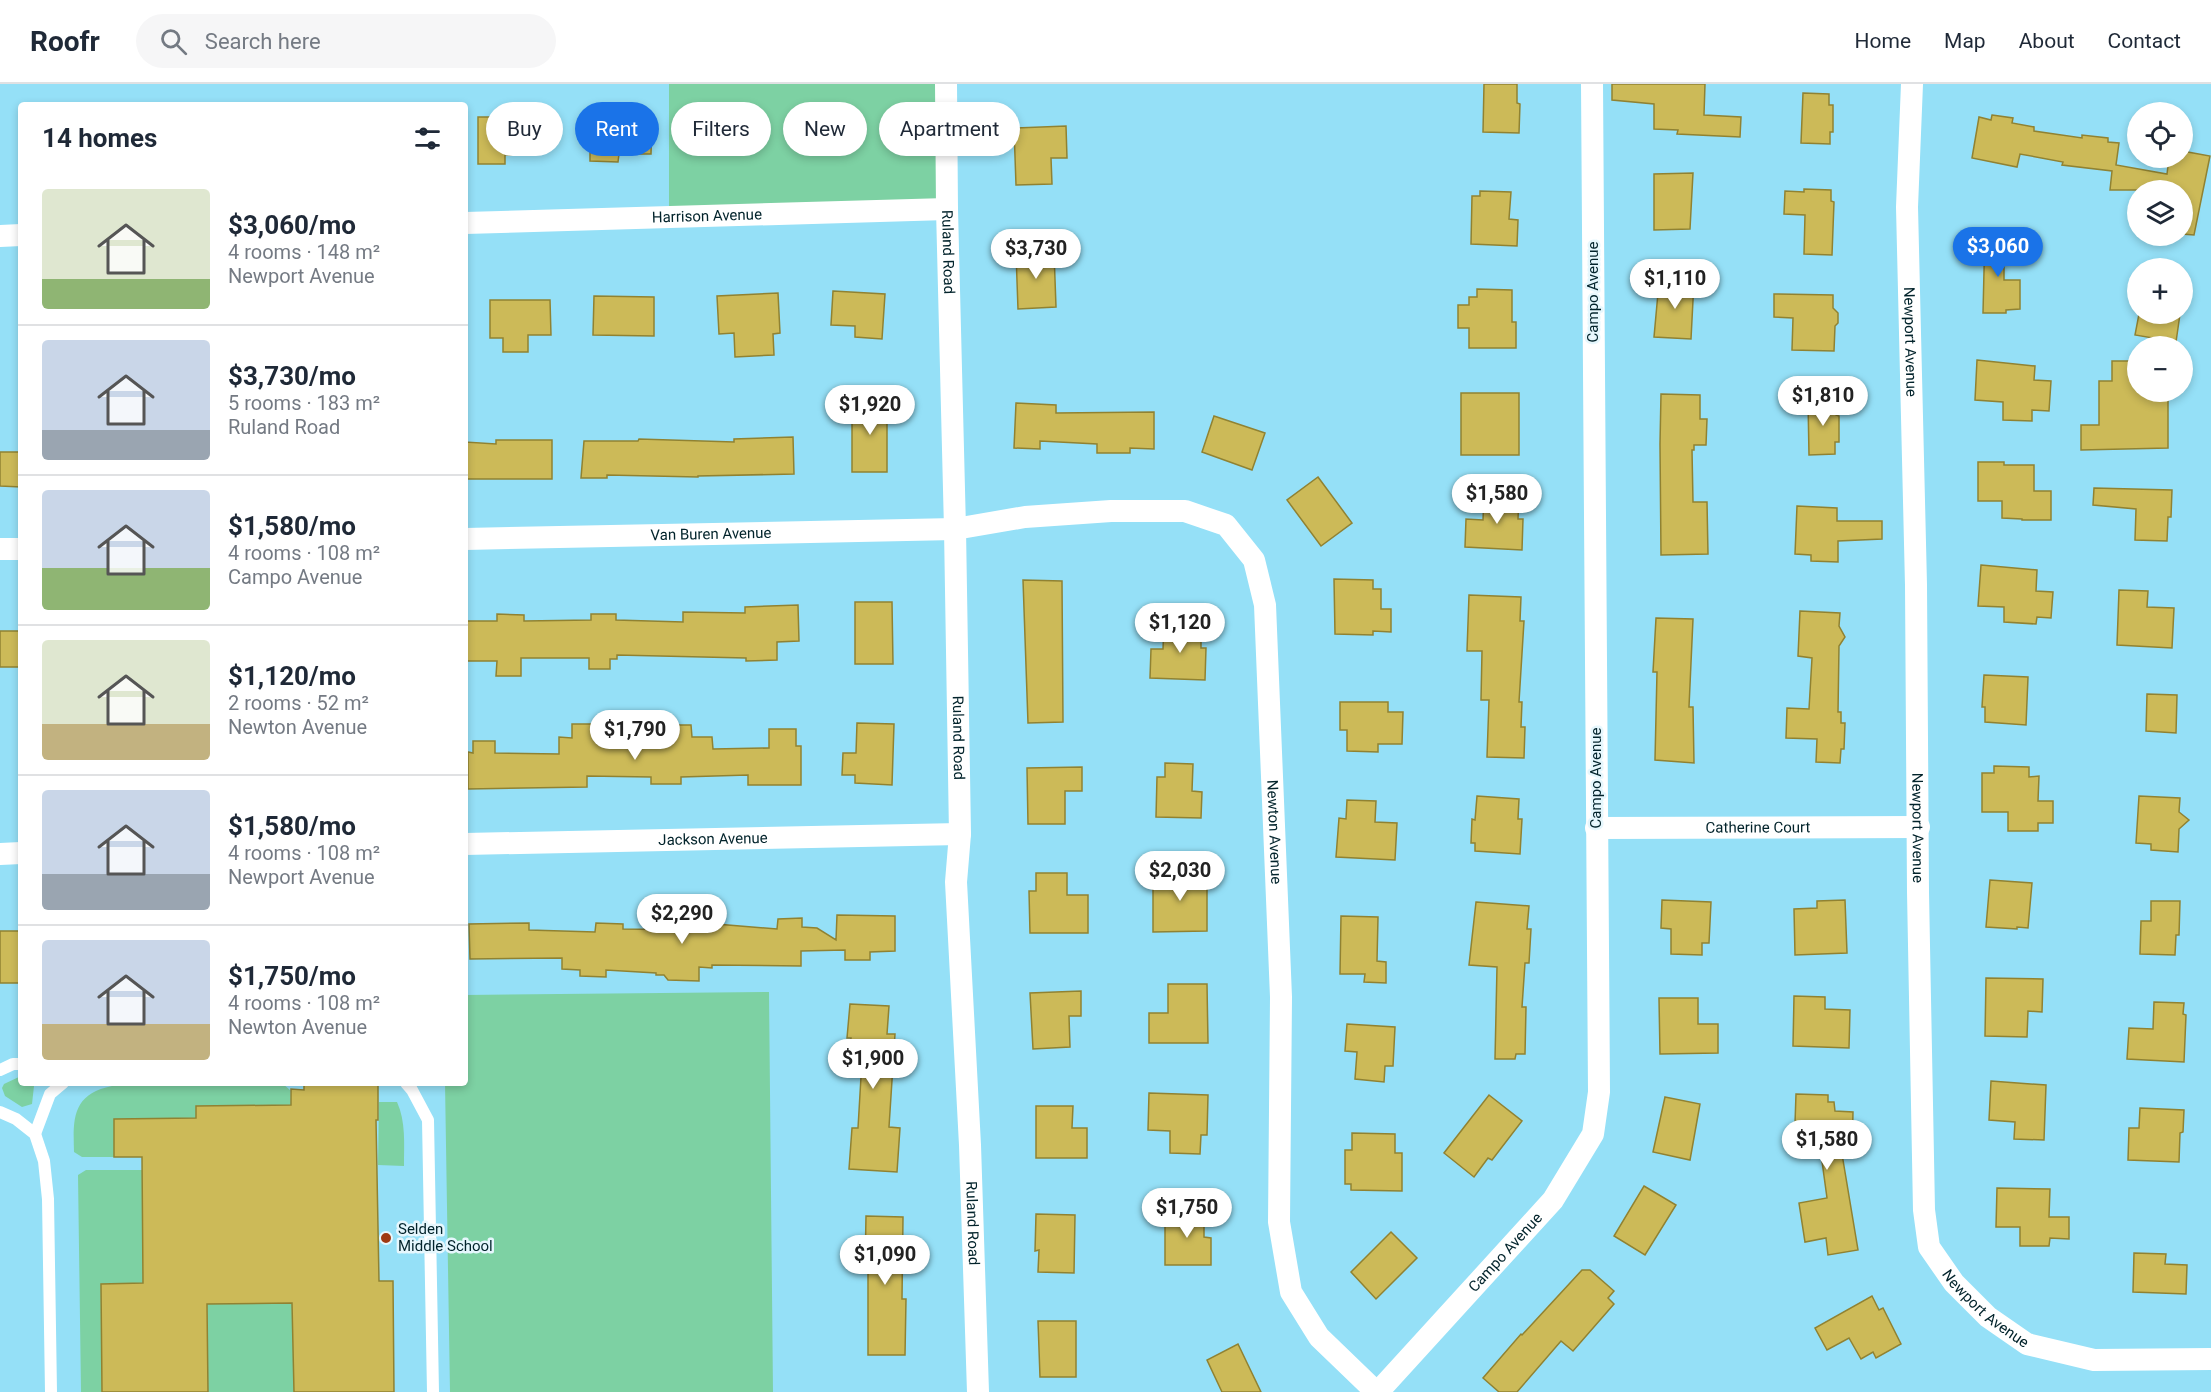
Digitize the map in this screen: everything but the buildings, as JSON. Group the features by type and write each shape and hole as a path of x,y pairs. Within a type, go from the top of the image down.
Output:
{"street":[{"name":"Ruland Road","path":"946,84 960,834 956,882 970,1145 978,1392"},
{"name":"Campo Avenue","path":"1377,1392 1553,1200 1593,1134 1599,1092 1592,84"},
{"name":"Newport Avenue","path":"1912,84 1907,207 1916,585 1924,1198 1929,1247 1954,1283 1988,1317 2027,1344 2094,1360 2211,1359"},
{"name":"Harrison Avenue","path":"468,223 947,209"},
{"path":"0,236 18,235"},
{"name":"Newton Avenue","path":"956,528 1057,515 1111,511 1185,511 1226,525 1254,560 1265,605 1280,961 1279,1222 1291,1292 1319,1337 1377,1392"},
{"name":"Van Buren Avenue","path":"468,539 956,528"},
{"path":"0,549 18,549"},
{"name":"Catherine Court","path":"1596,828 1918,827"},
{"name":"Jackson Avenue","path":"468,844 960,834"},
{"path":"0,854 18,853"}],"lane":[{"path":"0,1070 18,1064"},
{"path":"35,1134 50,1094 59,1086"},
{"path":"409,1086 428,1120 433,1392"},
{"path":"0,1112 16,1119 35,1134 44,1161 48,1199 51,1392"}],"green space":[{"path":"669,84 946,84 946,102 879,102 879,156 947,156 947,209 669,217"},
{"path":"769,992 773,1392 450,1392 445,1086 468,1086 468,995"},
{"path":"18,1077 18,1086 34,1086 32,1104 22,1107 5,1096 2,1088 4,1084"},
{"path":"112,1086 285,1086 290,1090 291,1105 197,1106 196,1118 114,1119 114,1157 82,1157 74,1152 75,1119 82,1102 99,1090"},
{"path":"379,1102 397,1102 403,1125 404,1166 378,1165"},
{"path":"86,1170 142,1170 143,1283 101,1284 102,1392 81,1392 78,1175"},
{"path":"292,1303 294,1392 208,1392 207,1304"}],"place":[{"name":"Selden Middle School","path":"386,1238"}]}
